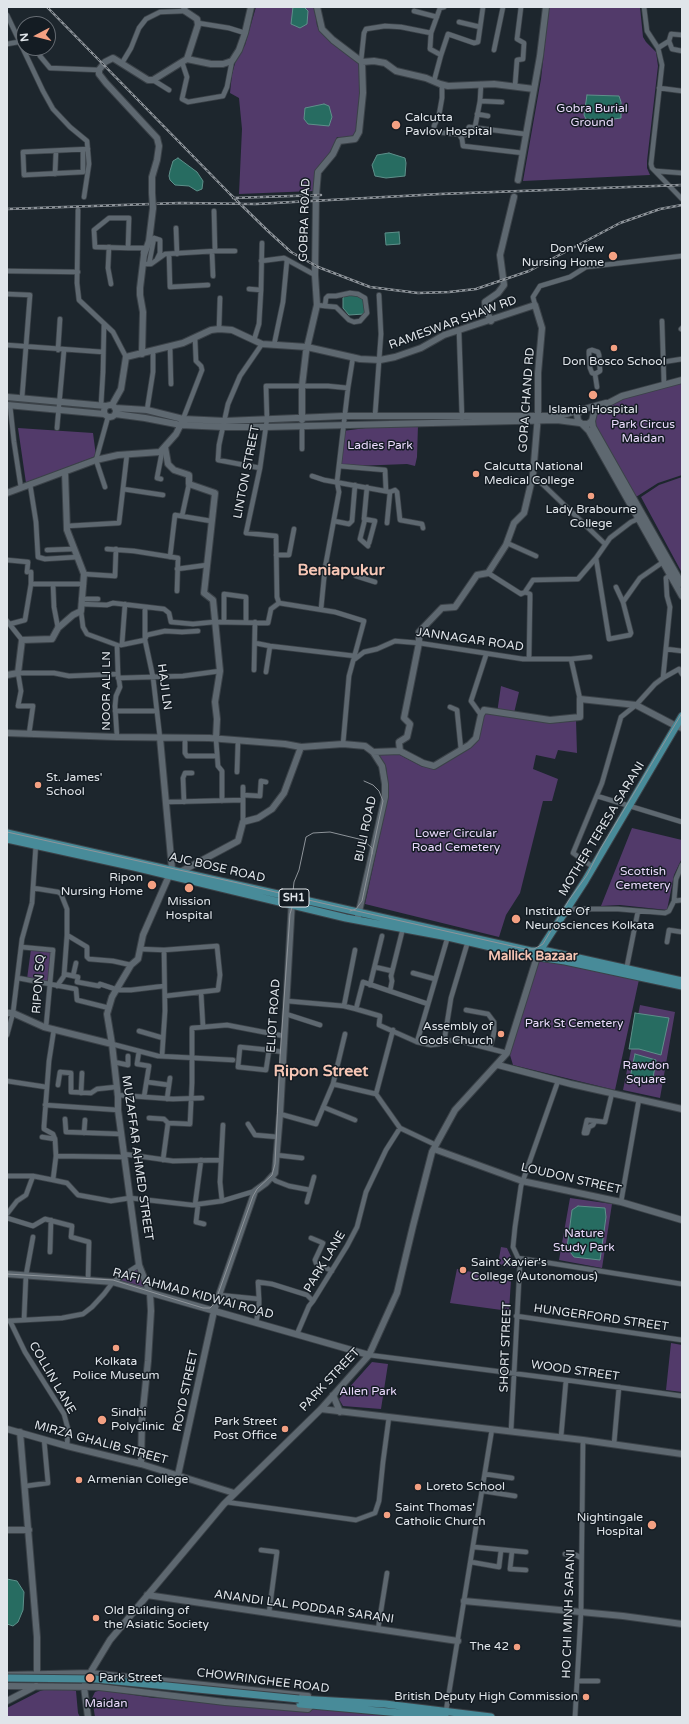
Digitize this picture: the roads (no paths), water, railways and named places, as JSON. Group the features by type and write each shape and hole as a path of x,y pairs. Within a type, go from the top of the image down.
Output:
{"main road":[{"name":"MOTHER TERESA SARANI","path":"538,954 594,867 629,806 679,727 682,716"},
{"name":"AJC BOSE ROAD","path":"7,833 36,843 171,872 182,871 292,901 538,954"},
{"path":"7,840 36,843"},
{"path":"171,872 292,901"},
{"path":"358,916 403,928 448,934 468,941 525,956 547,951 682,986"},
{"path":"626,972 682,981"},
{"path":"7,1678 96,1679 299,1702"},
{"path":"7,1682 96,1683 312,1703"},
{"name":"CHOWRINGHEE ROAD","path":"312,1703 492,1717"}],"street":[{"path":"122,63 139,28 146,19 160,12 185,9 195,17 198,23 185,60 187,77 182,99 188,102 223,96 227,87 232,61 239,50 246,32 251,7"},
{"path":"317,7 322,29 333,40 362,61 385,63 396,71 434,81 442,85 463,86 482,84 534,89"},
{"path":"440,7 430,33 430,49 441,55"},
{"path":"434,81 448,34 477,43 483,7"},
{"path":"494,50 503,7"},
{"path":"515,86 517,60 523,59 524,43 517,38 522,7"},
{"path":"518,180 544,29 546,7"},
{"path":"644,7 647,31 658,48 662,65 650,158 652,168 682,199"},
{"path":"413,9 436,17"},
{"path":"7,15 16,31"},
{"path":"459,22 480,27"},
{"path":"198,23 246,32"},
{"path":"362,61 364,33 366,29 385,26 401,26 430,33"},
{"path":"682,35 670,34 669,41 672,49 682,51"},
{"path":"658,48 669,41"},
{"path":"29,56 53,109 86,141 83,172 24,175 23,152 85,149"},
{"path":"40,56 50,68 99,70"},
{"path":"99,70 109,59 115,58 148,80 153,80 169,90"},
{"path":"153,80 185,60 211,64 223,64 232,61"},
{"name":"GOBRA ROAD","path":"302,426 302,386 307,347 317,305 315,276 316,195 318,172 333,154 339,141 354,139 359,132 363,92 362,61"},
{"path":"99,70 100,76 157,138 159,146 158,160 152,177 153,208 149,241 144,254 146,264"},
{"path":"475,127 482,84"},
{"path":"442,85 442,98 435,130 437,132 466,135 469,127 475,127 525,134"},
{"path":"659,88 682,91"},
{"path":"480,101 502,102"},
{"path":"477,114 488,116"},
{"path":"459,134 462,139 463,146 523,153"},
{"path":"84,196 88,164 85,149"},
{"path":"55,174 56,151"},
{"path":"655,171 682,172"},
{"path":"491,321 485,305 487,300 498,293 504,285 500,255 514,197"},
{"path":"78,210 79,300 113,332 126,357 120,389 110,408"},
{"path":"214,210 214,276"},
{"path":"128,248 129,218 109,218 94,230 95,247 128,248 144,248 146,264"},
{"path":"176,228 177,254"},
{"path":"142,354 143,312 140,295 146,264 154,238 160,240 160,253 157,260"},
{"path":"254,340 259,324 262,243"},
{"path":"109,247 108,268 111,284"},
{"path":"146,264 157,260 165,254 236,251"},
{"path":"169,254 170,287 208,285"},
{"path":"534,305 533,296 540,286 570,277 586,267 682,256"},
{"path":"261,261 283,258 315,276"},
{"path":"274,344 283,302 287,260"},
{"path":"7,270 78,272"},
{"path":"249,289 261,290"},
{"path":"317,305 325,306 336,307 349,320 354,322 360,322 367,313 365,298 358,294 350,293 328,296 326,298 325,306"},
{"path":"7,294 30,295 22,398"},
{"path":"376,416 381,334 379,295"},
{"path":"219,329 220,298"},
{"name":"RAMESWAR SHAW RD","path":"262,344 307,347 353,357 380,360 395,357 421,348 444,335 491,321 534,305"},
{"name":"GORA CHAND RD","path":"400,752 399,742 407,737 410,724 404,718 419,643 419,632 442,608 455,607 477,575 488,573 507,543 514,523 524,513 533,475 538,418 538,373 542,328 534,305"},
{"path":"58,350 60,319"},
{"path":"662,322 664,384"},
{"path":"21,488 10,429 9,405 60,409 112,417 104,352 104,324"},
{"path":"126,357 170,346 195,338 211,330 219,329 232,330 262,344 240,376 228,404 219,445 218,460 260,468"},
{"path":"459,330 462,419"},
{"path":"7,493 96,460 127,454 160,452 182,422 202,370 196,361 195,338"},
{"path":"7,346 104,352"},
{"path":"170,346 171,384"},
{"path":"58,428 64,350"},
{"path":"595,374 600,371 599,355 598,352 592,350 589,351 590,368 592,373 595,374 597,387"},
{"path":"147,410 153,372 153,351"},
{"path":"321,609 325,568 339,492 337,482 344,416 353,357"},
{"path":"663,362 682,359"},
{"path":"538,418 588,424 592,420 596,410 622,396 682,380"},
{"name":"LINTON STREET","path":"279,603 277,597 276,536 246,533 260,468 266,427 266,386 302,386"},
{"path":"302,386 348,388"},
{"path":"7,397 110,408 147,410 182,422"},
{"path":"104,487 96,460 106,415 104,410 110,408 145,418 182,422 266,427 462,419 538,418 559,416 606,404"},
{"path":"583,409 590,411 593,427 682,584"},
{"path":"583,409 577,415 581,424 589,432 682,596"},
{"path":"224,424 267,419 344,416 462,419"},
{"path":"302,426 302,449"},
{"path":"165,447 168,464 174,470 188,475 189,484 182,516"},
{"path":"160,452 162,452 158,478 161,479"},
{"path":"67,526 119,523 127,454"},
{"path":"339,466 385,470 388,491 386,523"},
{"path":"65,472 67,530 84,574 81,611 83,627 87,634 120,645 145,640 147,635 165,630 182,632 198,631"},
{"path":"533,475 605,544"},
{"path":"312,476 324,480 388,491 395,490 397,492 400,520 422,524 423,528"},
{"path":"30,484 36,522 38,557 52,559 78,557"},
{"path":"189,484 215,493 204,593 213,600 220,671 215,702 217,720 216,756 218,766 222,771 222,801"},
{"path":"334,522 349,524 352,521 355,485"},
{"path":"365,519 375,521 369,544 360,540 365,519 367,487"},
{"path":"123,489 163,495"},
{"path":"170,557 175,514 211,521"},
{"path":"525,592 532,580 578,579 596,558 610,538 638,519"},
{"path":"276,555 289,554 294,529"},
{"path":"507,543 536,556"},
{"path":"47,550 74,549"},
{"path":"107,549 178,558 177,591"},
{"path":"84,574 115,576 116,549"},
{"path":"596,558 609,638 630,635 631,633 623,602 616,587"},
{"path":"7,560 28,562 31,584 25,620 8,622"},
{"path":"623,602 640,578 663,562"},
{"path":"178,569 207,565"},
{"path":"488,573 521,594 525,592 530,594 529,658"},
{"path":"663,678 670,607 667,596 666,578 670,575"},
{"path":"356,576 375,582"},
{"path":"31,584 84,584"},
{"path":"53,584 54,607 58,628"},
{"path":"224,622 224,594 246,597 246,622"},
{"path":"81,601 98,599"},
{"path":"81,601 124,604 167,610 171,622 175,623 268,623 271,609 279,603 321,609 364,621 349,676 343,744"},
{"name":"NOOR ALI LN","path":"117,737 115,711 116,696 120,687 118,676 124,604"},
{"name":"HAJI LN","path":"146,607 145,640 153,677 160,738"},
{"path":"22,640 52,639 58,628 73,615 81,611"},
{"path":"8,622 22,640 18,673 21,691 18,706 33,706 29,734"},
{"path":"254,670 255,622"},
{"name":"JANNAGAR ROAD","path":"355,657 364,652 377,649 395,641 419,643 486,655 571,659 590,657"},
{"path":"255,643 355,657"},
{"path":"266,672 270,646"},
{"path":"666,649 682,651"},
{"path":"481,715 470,701 486,655"},
{"path":"7,733 238,740 285,744 301,747 343,744 365,746 373,752 400,752 423,763 434,766 461,750 476,738 481,715 484,710 550,720 580,717 580,698 571,659"},
{"path":"594,867 573,853 597,796 621,717 636,705 655,684 663,678 679,669 682,674"},
{"path":"7,674 54,673 69,676 153,677 183,676 220,671"},
{"path":"580,698 636,705 679,727"},
{"path":"450,707 457,710 461,750"},
{"path":"115,711 157,711"},
{"path":"160,738 171,872"},
{"path":"185,738 185,753 187,756 216,756"},
{"path":"237,772 238,740"},
{"path":"243,822 258,818 272,809 284,793 301,747"},
{"name":"BIJLI ROAD","path":"358,916 385,797 385,784 382,766 373,752"},
{"path":"184,802 183,778 185,773 192,773"},
{"path":"166,802 222,801 260,796 261,781 266,782"},
{"path":"182,871 238,841 243,822 243,787"},
{"path":"597,796 682,822"},
{"path":"7,1035 10,1013 18,978 21,946 32,904 36,843"},
{"path":"567,909 638,911 665,914 669,911 674,901 676,879 682,865"},
{"name":"MUZAFFAR AHMED STREET","path":"141,1464 142,1419 151,1311 150,1293 139,1265 121,1134 118,1095 107,1014 112,998 118,990 131,965 138,959 143,935 171,872"},
{"path":"34,888 58,892 61,894 67,909 64,974 57,986"},
{"path":"674,901 682,900"},
{"name":"ELIOT ROAD","path":"271,1177 275,1173 280,1114 292,901"},
{"path":"626,972 638,911"},
{"path":"390,991 392,971 403,928"},
{"path":"667,942 669,930 682,932"},
{"path":"417,1042 448,934"},
{"path":"67,935 87,947 87,957 89,959 113,961 131,965"},
{"path":"370,985 382,936"},
{"path":"444,1042 451,998 468,941"},
{"name":"RIPON SQ","path":"21,946 53,950 46,1027"},
{"path":"140,949 164,950 217,946 220,976 218,990 165,996"},
{"path":"162,1056 165,996 164,950"},
{"path":"344,1006 355,950"},
{"name":"PARK STREET","path":"84,1687 90,1673 110,1640 226,1502 333,1395 369,1355 397,1293 425,1183 426,1173 435,1147 455,1110 498,1065 507,1053 538,954"},
{"path":"73,976 76,963"},
{"path":"375,967 392,971"},
{"path":"413,973 435,979"},
{"path":"64,974 78,977 77,982 99,986 100,984 118,990 164,986"},
{"path":"18,978 76,989 77,1000 109,1008"},
{"path":"356,1009 363,982 428,1004"},
{"path":"202,992 203,1027"},
{"path":"287,1001 344,1006 380,1016 379,1025 417,1042 431,1045 456,1040 507,1053"},
{"path":"466,1010 488,1014 494,1022 494,1033 490,1048"},
{"path":"10,1013 46,1027 162,1056 233,1060"},
{"path":"286,1014 320,1025"},
{"path":"149,1118 164,1119 168,1123 190,1124 193,1058 192,1028 228,1025 284,1036"},
{"path":"53,1180 56,1156 55,1139 53,1134 44,1129 44,1126 46,1087 54,1029"},
{"path":"139,1030 164,1038"},
{"path":"376,1094 393,1030"},
{"path":"280,1114 316,1124 334,1084 345,1034"},
{"path":"269,1050 266,1070 238,1067 240,1047 269,1050 283,1052"},
{"path":"139,1051 136,1064 149,1066 144,1097"},
{"path":"114,1062 128,1065 128,1056"},
{"path":"498,1065 558,1081 682,1109"},
{"path":"58,1085 60,1072 71,1072 70,1092 92,1093 97,1089 116,1087"},
{"path":"81,1093 82,1073"},
{"path":"167,1099 170,1078"},
{"path":"7,1081 46,1087"},
{"name":"SHORT STREET","path":"511,1431 520,1262 513,1247 522,1181 558,1081"},
{"path":"147,1082 169,1085"},
{"path":"334,1084 376,1094 400,1128 435,1147"},
{"path":"595,1121 605,1122 612,1093"},
{"path":"118,1095 167,1099 202,1098"},
{"path":"621,1202 639,1099"},
{"path":"45,1105 118,1110"},
{"path":"323,1107 355,1120"},
{"path":"65,1119 65,1132 121,1134"},
{"path":"84,1133 85,1120"},
{"path":"162,1160 168,1123"},
{"path":"248,1124 255,1135 278,1136"},
{"path":"222,1201 220,1182 223,1126"},
{"name":"PARK LANE","path":"259,1299 258,1282 272,1284 307,1295 313,1302 357,1227 366,1192 386,1150 400,1128"},
{"path":"42,1137 55,1139"},
{"name":"LOUDON STREET","path":"435,1147 522,1181 621,1202 682,1220"},
{"path":"56,1156 124,1155 162,1160 222,1160"},
{"path":"276,1155 302,1158"},
{"path":"201,1160 196,1192 196,1222 204,1224"},
{"path":"7,1176 33,1176 67,1183 78,1195 111,1201 130,1198 196,1205 222,1201 255,1191 266,1183 271,1177 276,1181 289,1186 310,1190"},
{"path":"7,1214 17,1201 26,1195 33,1176"},
{"path":"307,1202 314,1176"},
{"path":"214,1311 255,1191"},
{"path":"7,1218 33,1226 45,1219 72,1226 71,1237 89,1242 88,1280"},
{"path":"50,1252 51,1220"},
{"path":"24,1320 26,1275 33,1237"},
{"path":"311,1238 323,1243 315,1260 316,1263 332,1271"},
{"path":"518,1258 682,1284"},
{"path":"9,1321 62,1318 83,1314 92,1308 113,1282 139,1265"},
{"name":"RAFI AHMAD KIDWAI ROAD","path":"7,1274 113,1282 369,1355"},
{"path":"219,1295 259,1299 256,1323"},
{"path":"297,1334 309,1306 313,1302"},
{"name":"ROYD STREET","path":"178,1475 214,1311"},
{"name":"HUNGERFORD STREET","path":"516,1316 682,1340"},
{"name":"COLLIN LANE","path":"9,1321 25,1352 64,1414 68,1429 67,1446"},
{"name":"WOOD STREET","path":"369,1355 682,1396"},
{"path":"561,1437 566,1380"},
{"path":"614,1444 619,1387"},
{"path":"333,1395 340,1412"},
{"path":"320,1408 340,1412 561,1437 682,1454"},
{"path":"226,1502 356,1520 375,1513 379,1501 382,1462 389,1417"},
{"name":"MIRZA GHALIB STREET","path":"7,1429 67,1446 141,1464 234,1493"},
{"path":"445,1714 474,1547 492,1429"},
{"path":"7,1701 36,1686 38,1674 37,1637 26,1486 20,1432"},
{"path":"26,1486 48,1483 44,1439"},
{"name":"HO CHI MINH SARANI","path":"575,1717 578,1680 580,1612 583,1440"},
{"path":"485,1474 512,1478"},
{"path":"483,1490 515,1496"},
{"path":"7,1530 29,1530"},
{"path":"474,1547 526,1552"},
{"path":"260,1550 277,1552 269,1613"},
{"path":"471,1562 499,1567 501,1550"},
{"path":"512,1551 510,1569 526,1570"},
{"path":"565,1554 576,1555 581,1558"},
{"path":"378,1629 387,1573"},
{"name":"ANANDI LAL PODDAR SARANI","path":"147,1595 458,1640"},
{"path":"464,1601 580,1612 682,1624"},
{"name":"CHOWRINGHEE ROAD","path":"7,1675 90,1673 308,1696 312,1703 308,1709 84,1687 7,1686"},
{"path":"578,1680 598,1681"},
{"path":"187,1697 184,1689 189,1683"},
{"path":"84,1687 88,1717"}],"tram line":[{"path":"7,832 525,949 534,949 543,944 569,900 587,875 601,848 682,713"},
{"path":"350,911 356,909 362,901 383,801 379,791 373,785 364,781"},
{"path":"292,901 294,882 299,870 306,837 313,833 330,832 363,840 372,848 372,854"},
{"path":"7,1274 113,1280 203,1308 210,1308 213,1305 253,1196 257,1189 272,1175 275,1164 280,1057 290,914 293,904 304,899"}],"railway":[{"path":"47,7 230,194 291,252 318,267 370,287 418,293 476,289 529,271 620,223 660,209 682,205"},
{"path":"7,209 180,203 256,204 440,194 682,185"},
{"path":"233,198 321,195"}],"place":[{"name":"Calcutta Pavlov Hospital","path":"396,125"},
{"name":"Don View Nursing Home","path":"613,256"},
{"name":"Don Bosco School","path":"614,348"},
{"name":"Islamia Hospital","path":"593,395"},
{"name":"Calcutta National Medical College","path":"476,474"},
{"name":"Lady Brabourne College","path":"591,496"},
{"name":"St. James' School","path":"38,785"},
{"name":"Ripon Nursing Home","path":"152,885"},
{"name":"Mission Hospital","path":"189,888"},
{"name":"Institute Of Neurosciences Kolkata","path":"516,919"},
{"name":"Assembly of Gods Church","path":"501,1034"},
{"name":"Saint Xavier's College (Autonomous)","path":"463,1270"},
{"name":"Kolkata Police Museum","path":"116,1348"},
{"name":"Sindhi Polyclinic","path":"102,1420"},
{"name":"Park Street Post Office","path":"285,1429"},
{"name":"Armenian College","path":"79,1480"},
{"name":"Loreto School","path":"418,1487"},
{"name":"Saint Thomas' Catholic Church","path":"387,1515"},
{"name":"Nightingale Hospital","path":"652,1525"},
{"name":"Old Building of the Asiatic Society","path":"96,1618"},
{"name":"The 42","path":"517,1647"},
{"name":"Park Street","path":"90,1678"},
{"name":"British Deputy High Commission","path":"586,1697"}],"district":[{"name":"Beniapukur","path":"341,571"},
{"name":"Mallick Bazaar","path":"533,957"},
{"name":"Ripon Street","path":"321,1072"}],"park label":[{"name":"Gobra Burial Ground","path":"592,116"},
{"name":"Park Circus Maidan","path":"643,432"},
{"name":"Ladies Park","path":"380,446"},
{"name":"Lower Circular Road Cemetery","path":"456,841"},
{"name":"Scottish Cemetery","path":"643,879"},
{"name":"Park St Cemetery","path":"574,1024"},
{"name":"Rawdon Square","path":"646,1073"},
{"name":"Nature Study Park","path":"584,1241"},
{"name":"Allen Park","path":"368,1392"},
{"name":"Maidan","path":"106,1704"}]}
